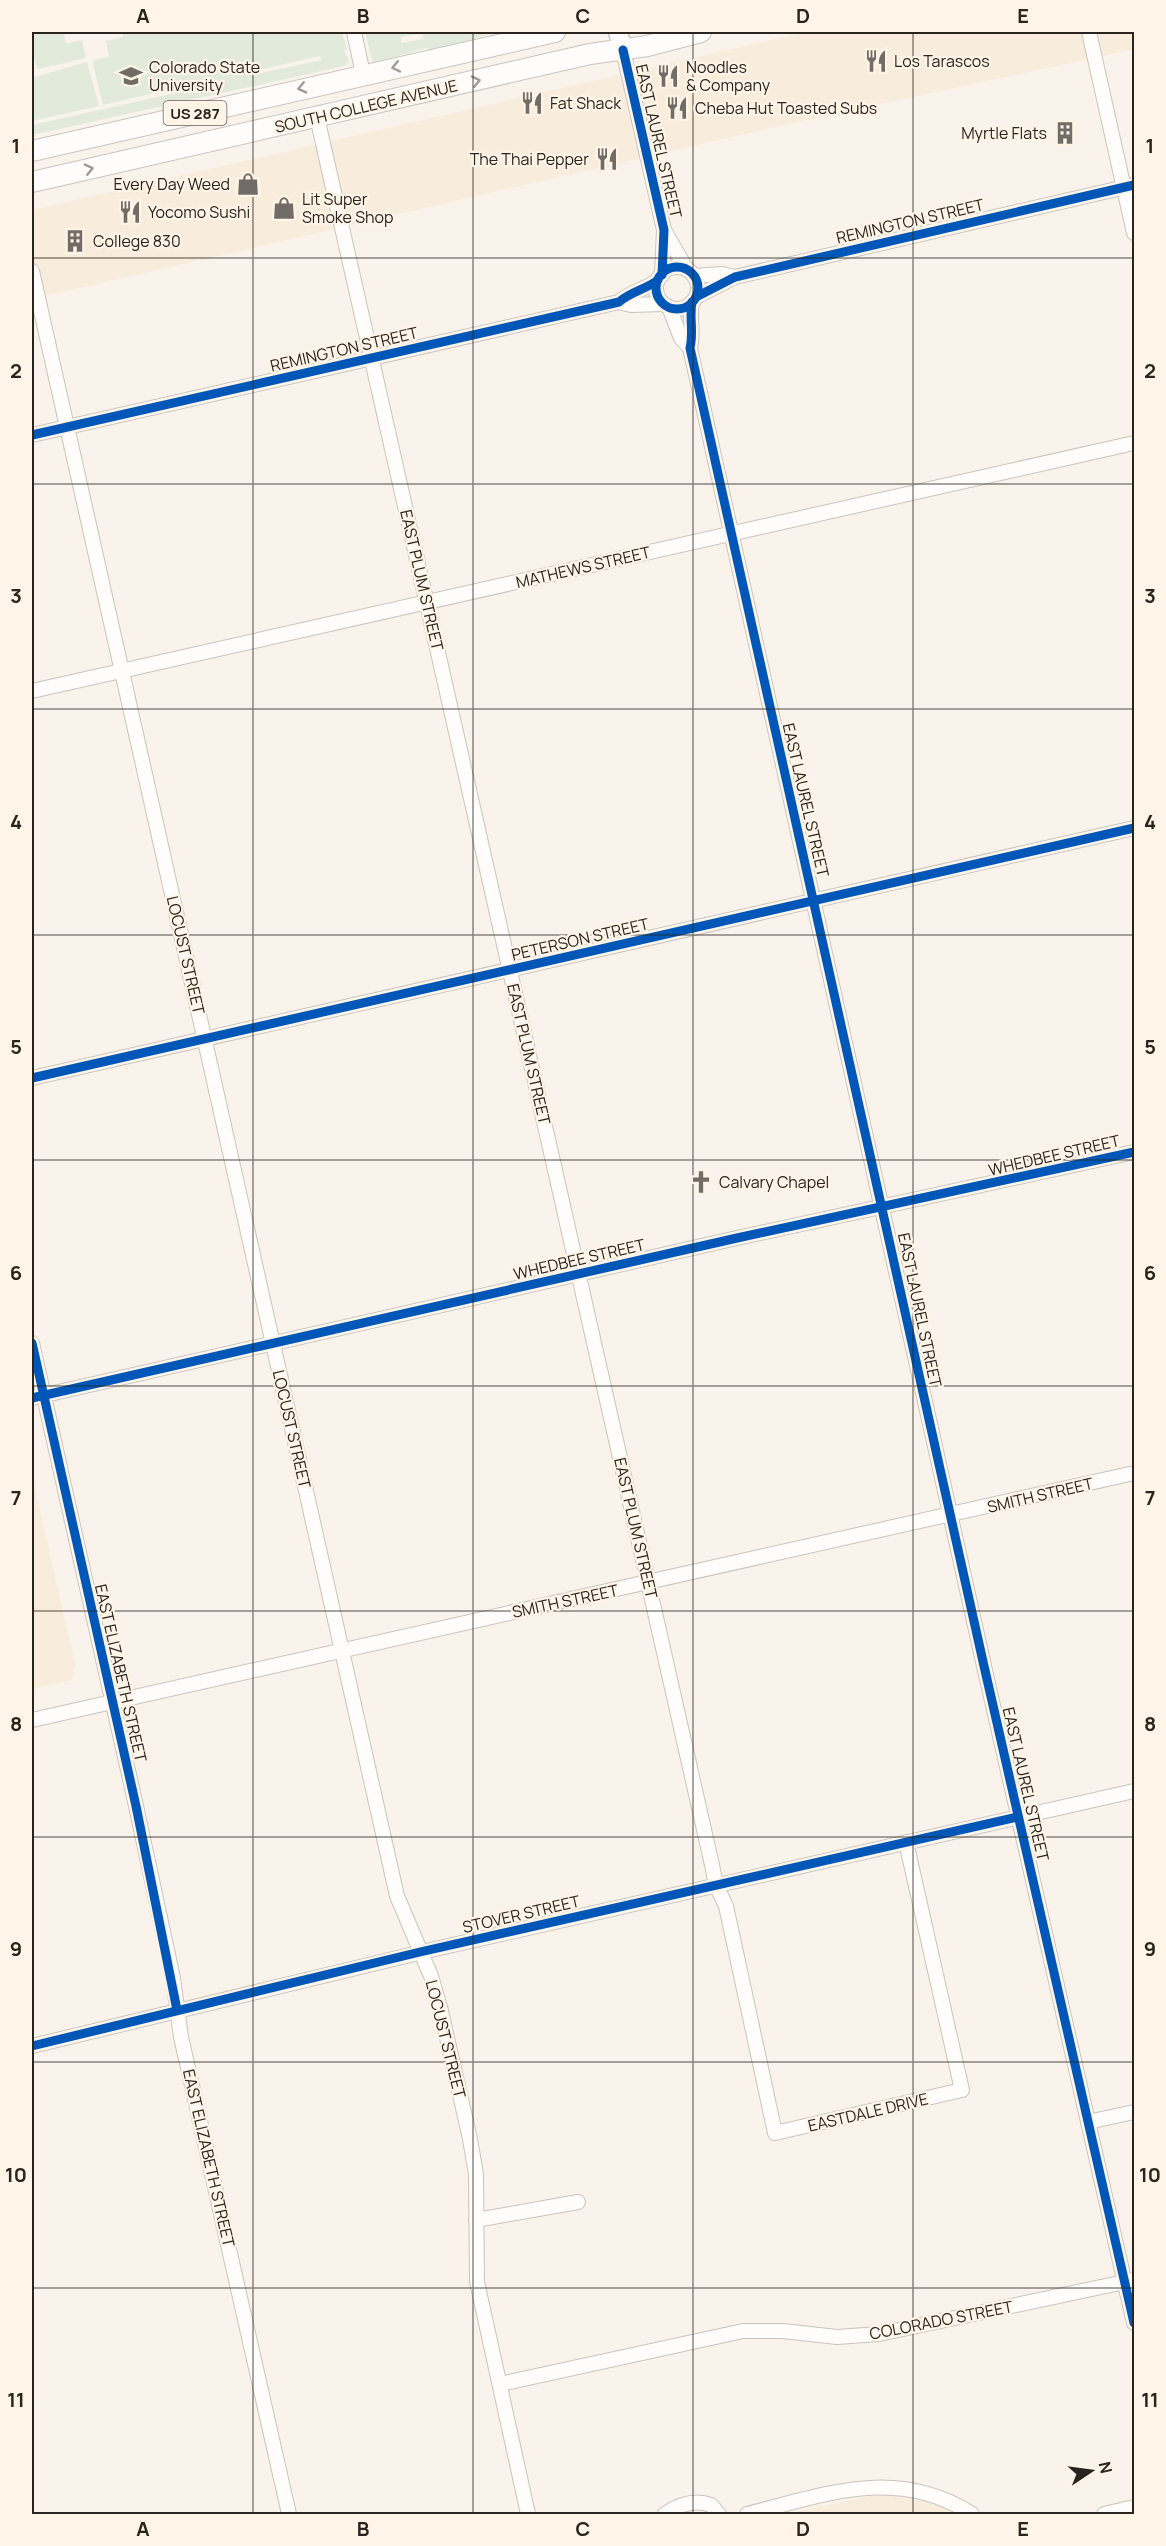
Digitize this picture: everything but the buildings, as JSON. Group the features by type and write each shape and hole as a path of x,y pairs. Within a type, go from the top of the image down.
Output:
{"highway":[{"name":"SOUTH COLLEGE AVENUE","path":"32,151 555,32"},
{"name":"SOUTH COLLEGE AVENUE","path":"32,182 590,54 621,41 701,32"},
{"path":"317,117 316,104 327,93 361,75"},
{"path":"32,165 93,137"}],"street":[{"path":"354,32 361,75"},
{"path":"1089,32 1129,187 1134,233"},
{"name":"EAST LAUREL STREET","path":"621,41 664,230 660,278"},
{"name":"EAST PLUM STREET","path":"317,117 580,1274 716,1885"},
{"name":"REMINGTON STREET","path":"694,300 735,277 1129,187"},
{"name":"EAST LAUREL STREET","path":"664,230 690,273"},
{"path":"673,268 690,273 697,284 694,300 681,309 666,306 657,293 660,278 673,268"},
{"name":"LOCUST STREET","path":"32,271 397,1896 441,2011 470,2139 476,2174 477,2282 528,2514"},
{"name":"REMINGTON STREET","path":"690,273 722,274 735,277"},
{"name":"REMINGTON STREET","path":"619,302 628,293 648,287 660,278"},
{"name":"EAST LAUREL STREET","path":"694,300 690,320 693,336 690,348 1018,1817 1088,2122 1130,2281 1134,2323"},
{"name":"REMINGTON STREET","path":"32,435 619,302 631,305 646,303 666,306"},
{"name":"EAST LAUREL STREET","path":"666,306 681,338 690,348"},
{"name":"MATHEWS STREET","path":"32,691 1134,443"},
{"name":"PETERSON STREET","path":"32,1078 1134,828"},
{"name":"WHEDBEE STREET","path":"38,1397 1134,1152"},
{"name":"EAST ELIZABETH STREET","path":"32,1343 38,1397 112,1701 173,1978 177,2010 289,2514"},
{"name":"SMITH STREET","path":"32,1720 1134,1473"},
{"name":"STOVER STREET","path":"32,2046 420,1952 1134,1791"},
{"name":"EASTDALE DRIVE","path":"716,1885 726,1906 775,2133 962,2090 906,1842"},
{"path":"1088,2122 1134,2112"},
{"path":"476,2220 578,2202"},
{"name":"COLORADO STREET","path":"500,2385 716,2335 761,2330 864,2336 1130,2281"},
{"path":"747,2514 848,2489 877,2486 906,2487 931,2493 972,2514"},
{"path":"665,2514 694,2502 711,2505 719,2514"},
{"path":"1104,2514 1134,2507"}],"shaded area":[{"path":"34,32 63,32 66,44 82,40 86,58 37,69 33,52"},
{"name":"Colorado State University","path":"118,32 342,32 347,49 344,51 349,61 344,66 32,135 32,125 202,87 198,83 103,105 94,60 109,57 106,41 123,37 123,33","holes":["320,56 321,60 257,74 254,71"]},
{"path":"365,32 498,32 432,53 426,48 373,63","holes":["422,33 424,39 401,43 401,37"]},
{"path":"806,32 1134,32 1134,49 762,130 32,299 32,210"},
{"path":"87,62 99,106 32,121 32,78"},
{"path":"32,1476 75,1665 72,1680 32,1689"},
{"path":"881,2494 932,2502 958,2514 785,2514"}],"cycle path":[{"path":"623,50 664,230 662,275"},
{"path":"696,297 735,277 1134,185"},
{"path":"677,267 692,273 698,288 692,303 677,309 662,303 656,288 662,273 677,267"},
{"path":"32,435 619,302 658,280"},
{"path":"692,302 690,348 984,1666 1134,2323"},
{"path":"32,1078 1134,828"},
{"path":"32,1398 737,1238 1134,1152"},
{"path":"32,1343 136,1806 177,2010"},
{"path":"32,2046 420,1952 1018,1817"}],"place":[{"name":"Los Tarascos","path":"876,61"},
{"name":"Colorado State University","path":"131,76"},
{"name":"Noodles & Company","path":"668,76"},
{"name":"Fat Shack","path":"532,103"},
{"name":"Cheba Hut Toasted Subs","path":"677,108"},
{"name":"Myrtle Flats","path":"1065,133"},
{"name":"The Thai Pepper","path":"607,159"},
{"name":"Every Day Weed","path":"248,184"},
{"name":"Lit Super Smoke Shop","path":"284,208"},
{"name":"Yocomo Sushi","path":"130,212"},
{"name":"College 830","path":"75,241"},
{"name":"Calvary Chapel","path":"701,1182"}]}
